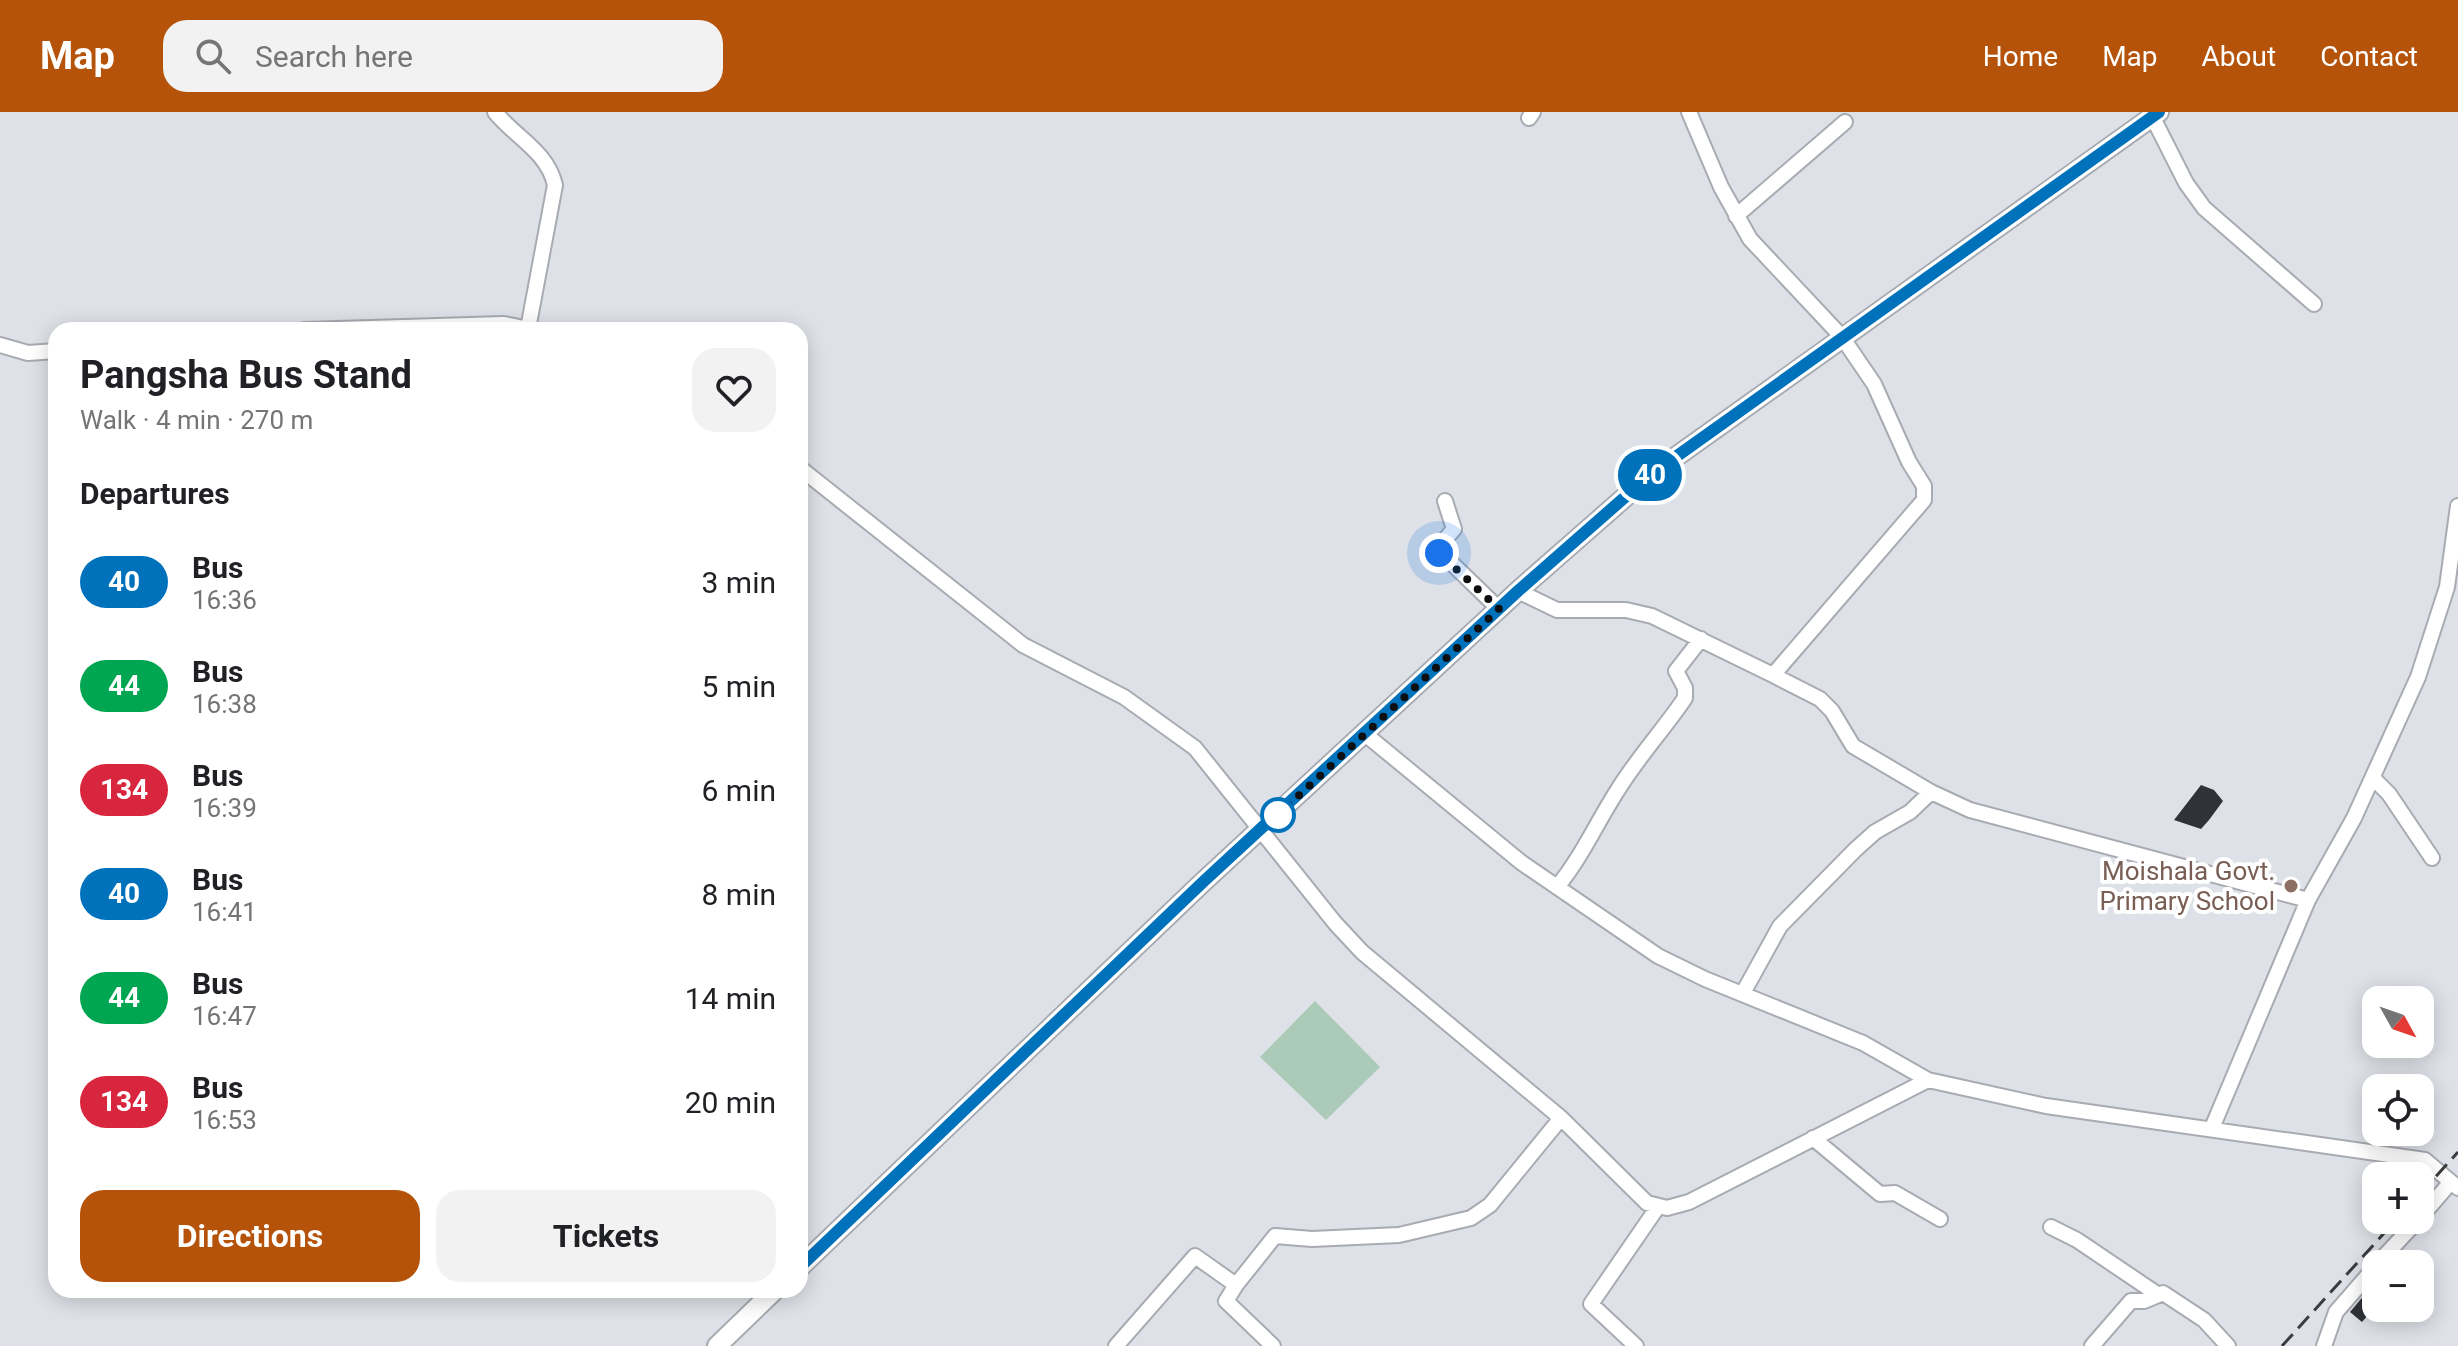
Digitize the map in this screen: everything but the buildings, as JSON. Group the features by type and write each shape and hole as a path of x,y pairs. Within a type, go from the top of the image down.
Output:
{"main road":[{"path":"808,1259 1518,591 1649,476 2154,114"},
{"path":"717,1346 767,1298"}],"street":[{"path":"495,112 511,133 538,151 551,168 555,185 532,322"},
{"path":"1689,112 1736,216 1750,239 1842,337 1874,384 1909,462 1927,492 1918,511 1773,675"},
{"path":"2154,114 2186,183 2204,208 2314,304"},
{"path":"1736,216 1845,122"},
{"path":"0,345 28,353 48,352"},
{"path":"808,474 1023,645 1124,697 1195,748 1362,952 1561,1118 1647,1203 1657,1208 1689,1202 1928,1080"},
{"path":"1445,501 1454,529 1437,549 1499,609"},
{"path":"2212,1128 2308,900 2373,778 2418,677 2447,587 2458,506"},
{"path":"1518,591 1557,610 1611,609 1652,616 1701,639 1820,699 1832,711 1853,746 1931,792 1970,810 2308,900"},
{"path":"1557,887 1573,867 1621,784 1685,698 1685,688 1676,671 1701,639"},
{"path":"1365,734 1465,818 1557,887 1658,956 1863,1043 1928,1080 2046,1106 2425,1160 2454,1186 2434,1205"},
{"path":"2373,778 2389,794 2432,858"},
{"path":"1743,993 1780,926 1856,849 1910,812 1931,792"},
{"path":"1273,1346 1226,1301 1275,1236 1312,1239 1399,1235 1471,1218 1490,1205 1561,1118"},
{"path":"1813,1138 1880,1194 1895,1193 1940,1219"},
{"path":"1636,1346 1591,1304 1657,1208"},
{"path":"2051,1227 2077,1240 2157,1294"},
{"path":"2391,1250 2405,1234"},
{"path":"1116,1346 1191,1258 1198,1257 1236,1285"},
{"path":"2324,1346 2336,1312 2362,1282"},
{"path":"2092,1346 2131,1301 2144,1301 2163,1293 2204,1320 2228,1346"}],"green space":[{"path":"1315,1001 1380,1067 1326,1120 1260,1057"}],"railway":[{"path":"2434,1179 2458,1152"},
{"path":"2282,1346 2383,1234"}],"bus line":[{"name":"40","path":"808,1259 1203,882 1518,591 1649,476 2159,112"}],"place":[{"name":"Moishala Govt. Primary School","path":"2291,886"}],"route":[{"path":"1278,815 1499,609 1439,553"}]}
